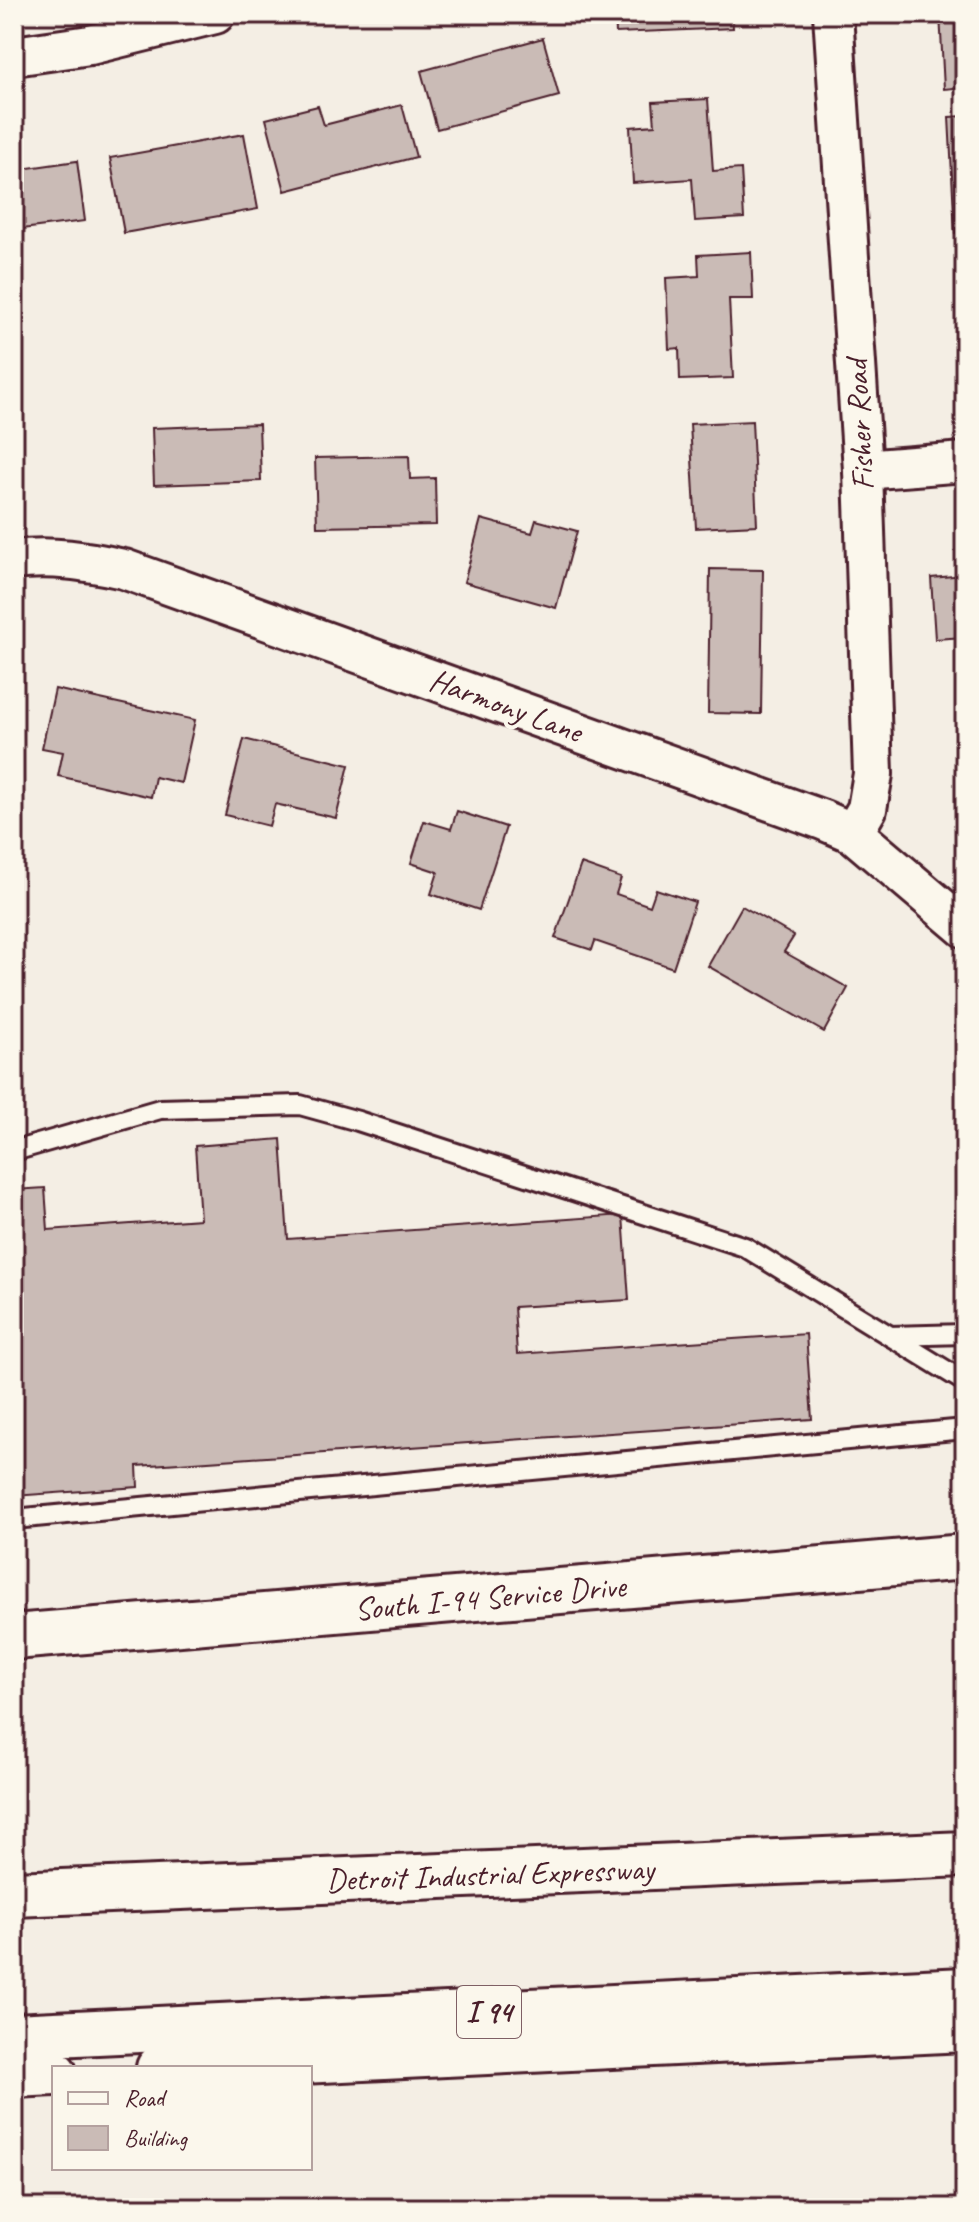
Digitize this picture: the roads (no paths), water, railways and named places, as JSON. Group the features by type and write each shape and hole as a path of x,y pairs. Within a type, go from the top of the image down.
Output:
{"main road":[{"name":"South I-94 Service Drive","path":"14,1637 965,1557"},
{"name":"Detroit Industrial Expressway","path":"14,1894 965,1854"},
{"name":"I 94","path":"14,2036 965,1990"},
{"name":"I 94","path":"200,2066 965,2029"},
{"path":"14,2075 52,2073"}],"street":[{"path":"14,56 103,42 215,14"},
{"name":"Fisher Road","path":"833,14 863,470 873,774 867,809 853,833"},
{"path":"863,470 965,462"},
{"name":"Harmony Lane","path":"14,560 75,558 124,569 735,786 853,833 965,928"}],"lane":[{"path":"14,1151 160,1109 300,1105 745,1247 965,1382"},
{"path":"890,1336 965,1334"},
{"path":"14,1519 965,1429"}]}
